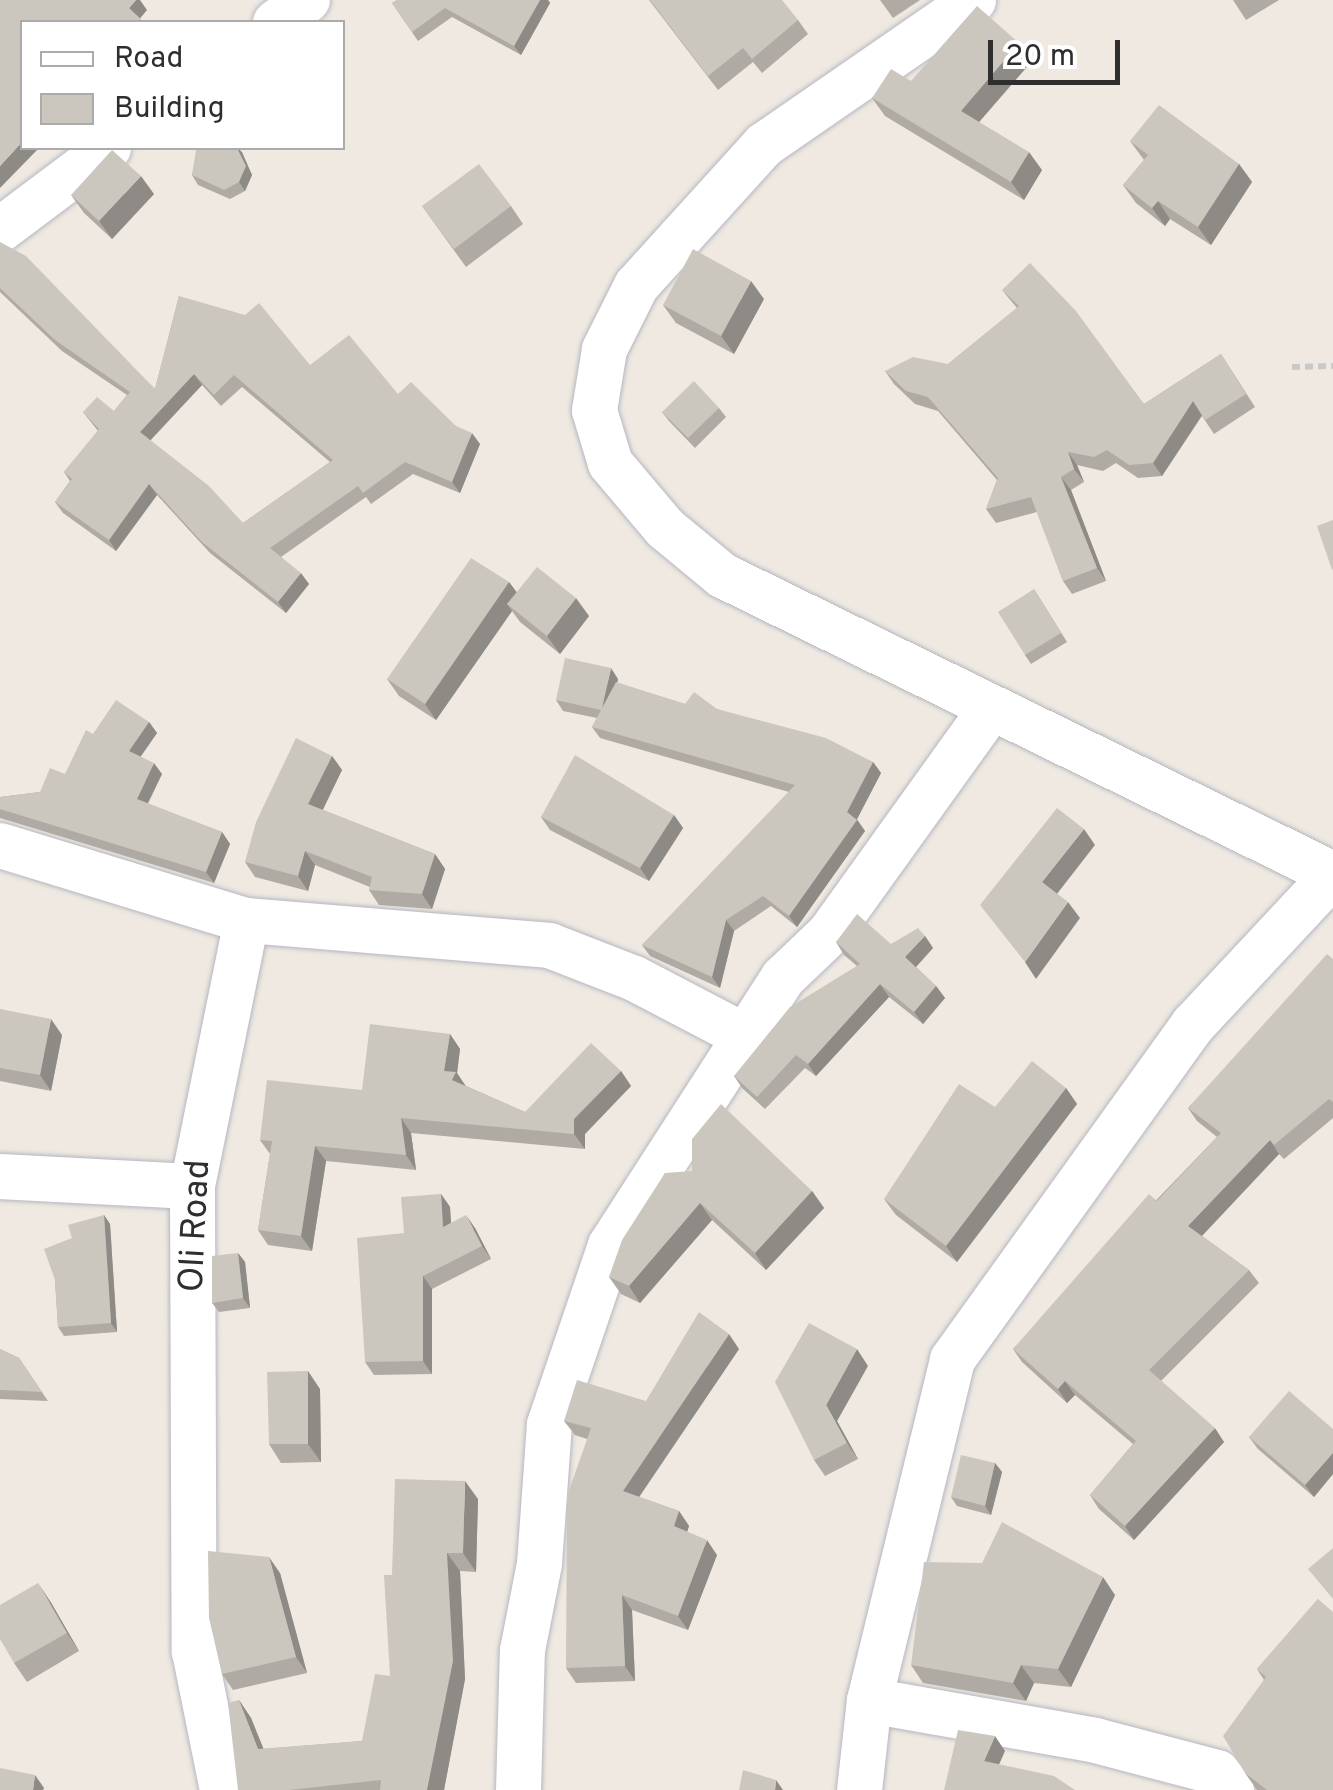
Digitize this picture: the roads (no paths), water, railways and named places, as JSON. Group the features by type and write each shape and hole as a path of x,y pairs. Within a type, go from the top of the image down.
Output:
{"street":[{"path":"278,20 308,0"},
{"path":"858,1790 868,1700 952,1358 1193,1024 1333,874 989,710 722,575 665,528 610,463 594,410 604,349 636,286 764,144 973,0"},
{"path":"0,228 105,150"},
{"path":"518,1790 522,1650 539,1563 559,1382 610,1245 709,1101 743,1036 783,977 828,934 928,803 989,710"},
{"path":"0,845 246,920 549,945 634,978 743,1036"},
{"name":"Oli Road","path":"222,1790 194,1651 192,1186 246,920"},
{"path":"0,1176 192,1186"},
{"path":"868,1700 1095,1740 1217,1772 1231,1790"}]}
